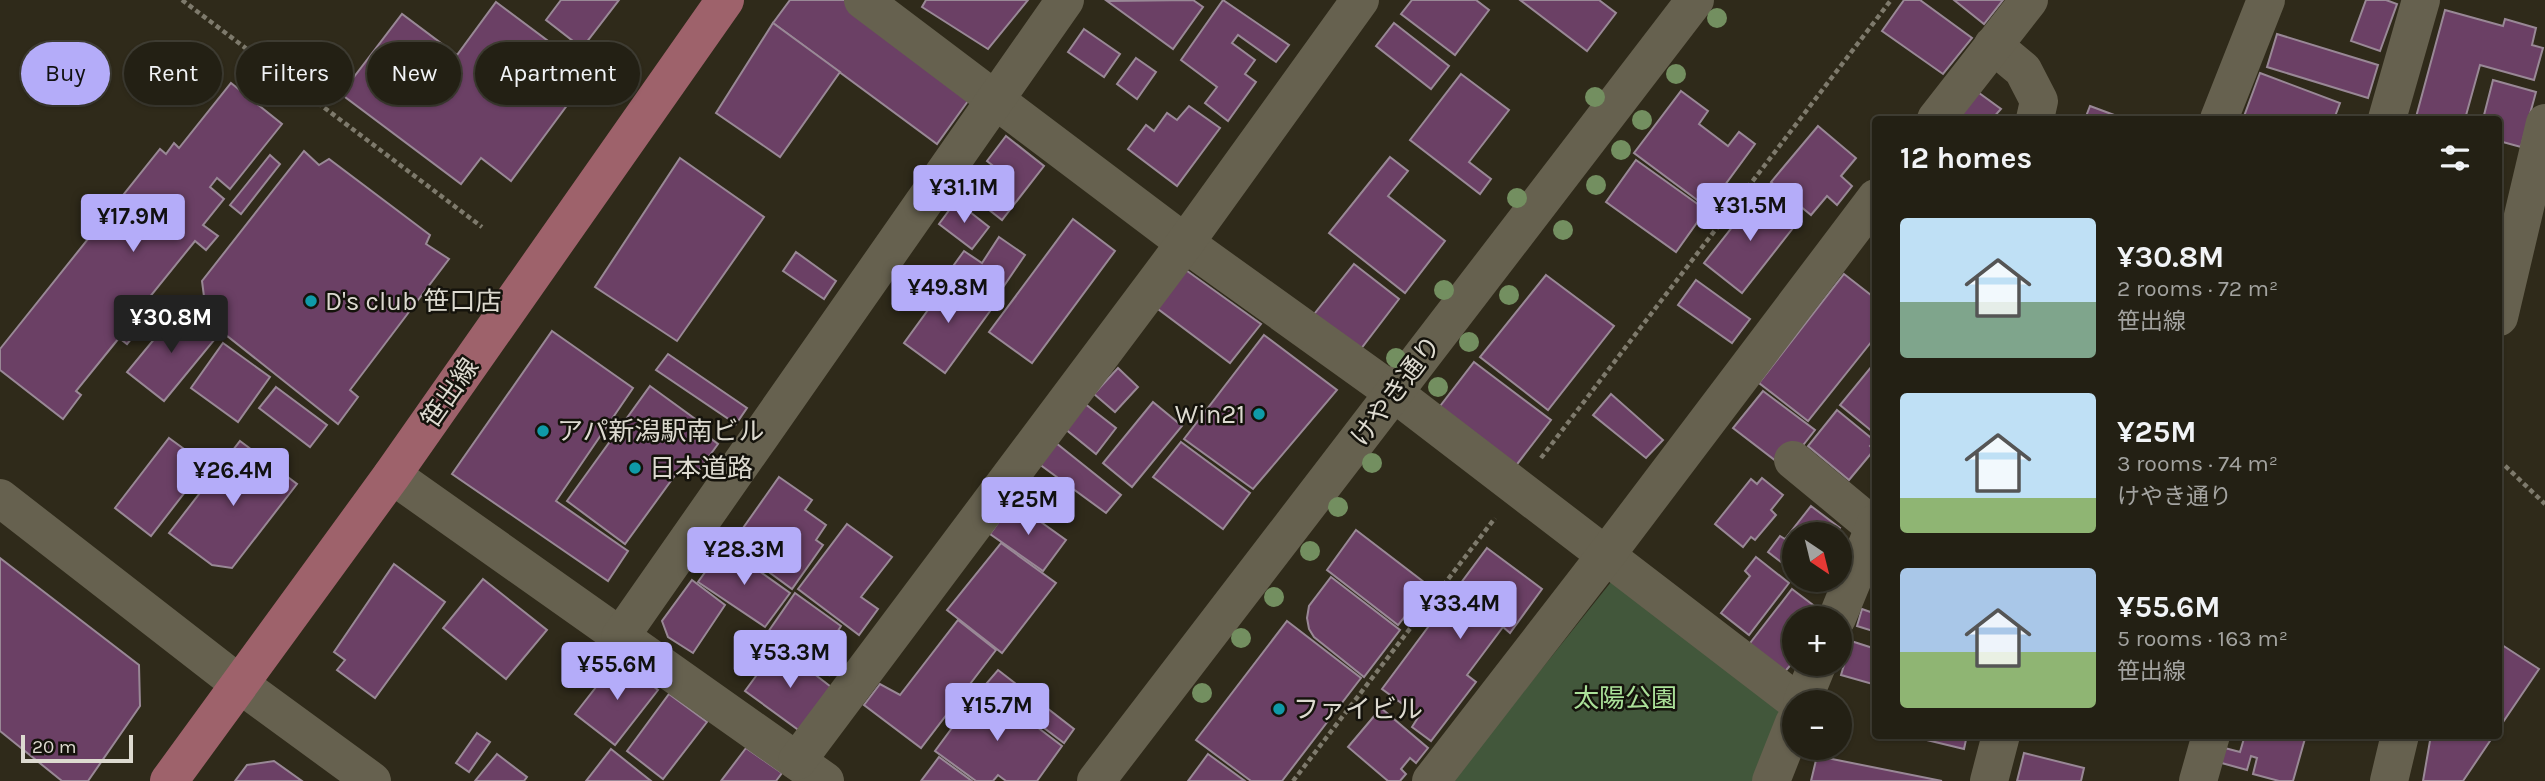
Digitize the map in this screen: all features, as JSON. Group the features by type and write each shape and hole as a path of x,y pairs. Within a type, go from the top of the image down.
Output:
{"main road":[{"name":"笹出線","path":"169,781 392,475 725,0"}],"street":[{"path":"863,0 1185,243 1394,393 1782,690"},
{"path":"620,637 1065,0"},
{"path":"392,475 811,771 1360,0"},
{"name":"けやき通り","path":"1096,781 1695,0"},
{"path":"1938,116 2028,0"},
{"path":"2220,116 2266,0"},
{"path":"2388,116 2421,0"},
{"path":"1993,45 2023,70 2039,101 2036,116"},
{"path":"2502,304 2545,123"},
{"path":"1431,781 1872,203"},
{"path":"1793,460 1872,523"},
{"path":"0,498 238,683 372,781"},
{"path":"1842,606 1872,532"},
{"path":"1989,781 2000,739"},
{"path":"2198,781 2210,739"},
{"path":"2389,781 2399,739"},
{"path":"1771,781 1782,753"}],"path":[{"path":"182,0 482,227"},
{"path":"1538,462 1891,0"},
{"path":"2502,463 2545,504"},
{"path":"1293,781 1495,517"}],"green space":[{"name":"太陽公園","path":"1611,582 1782,709 1782,718 1755,781 1452,781"}],"building":[{"path":"561,0 619,0 587,42 574,42 546,20"},
{"path":"790,0 846,0 973,94 937,144 773,23"},
{"path":"926,0 1028,0 988,49 922,7"},
{"path":"1193,0 1203,7 1173,49 1107,1"},
{"path":"1223,0 1289,45 1276,62 1238,35 1232,43 1255,60 1245,74 1256,82 1228,121 1205,103 1217,87 1181,60"},
{"path":"1412,0 1476,0 1489,10 1455,55 1401,14"},
{"path":"1520,0 1599,0 1616,13 1587,51"},
{"path":"1904,0 1920,0 1972,38 1943,74 1882,31"},
{"path":"1954,0 2003,0 1984,24"},
{"path":"2366,0 2386,0 2397,4 2380,51 2351,41"},
{"path":"496,2 550,42 475,42 475,105 567,105 511,181 481,158 461,184 353,103 353,78 367,60 367,105 461,105 461,50"},
{"path":"2445,10 2503,26 2505,19 2536,28 2532,45 2543,48 2534,80 2480,65 2466,116 2416,116"},
{"path":"402,14 440,42 381,42"},
{"path":"773,23 840,72 780,157 716,113"},
{"path":"1394,23 1449,66 1431,89 1376,46"},
{"path":"1084,29 1120,54 1104,77 1068,52"},
{"path":"2277,34 2378,65 2368,98 2267,67"},
{"path":"1136,58 1156,72 1137,99 1117,84"},
{"path":"2260,73 2340,103 2335,116 2244,116"},
{"path":"1461,74 1509,110 1469,162 1491,179 1480,194 1410,140"},
{"path":"2493,80 2536,92 2521,147 2502,142 2502,116 2484,116"},
{"path":"231,83 236,87 236,105 258,105 282,124 230,189 217,178 210,187 224,199 203,225 218,236 206,250 195,241 144,304 154,311 127,344 119,338 76,391 81,395 63,419 0,370 0,349 160,149 166,154 174,143 179,148 213,105 222,105 222,94"},
{"path":"1975,90 2001,109 1995,116 1956,116"},
{"path":"1681,91 1708,111 1699,124 1728,146 1739,132 1755,144 1708,208 1634,153"},
{"path":"1189,106 1220,128 1177,186 1128,149 1146,125 1154,131 1167,113 1177,120"},
{"path":"2090,106 2117,116 2086,116"},
{"path":"1818,126 1856,158 1841,176 1852,186 1837,205 1827,196 1811,215 1771,182"},
{"path":"1006,136 1044,166 1002,220 974,198 997,169 987,161"},
{"name":"D's club 笹口店","path":"304,151 319,165 329,159 430,235 426,244 449,259 350,390 358,397 338,424 207,320 202,281"},
{"path":"270,155 280,164 241,214 230,205"},
{"path":"1390,157 1408,171 1388,196 1445,241 1405,293 1329,233"},
{"path":"680,158 764,217 677,341 595,287"},
{"path":"1636,160 1706,210 1676,252 1606,202"},
{"path":"1759,193 1797,223 1742,293 1704,263"},
{"path":"956,201 989,227 972,249 939,224"},
{"path":"1073,219 1115,251 1032,363 989,332"},
{"path":"999,237 1025,255 995,299 951,269 964,251 982,263"},
{"path":"796,252 836,281 824,299 783,271"},
{"path":"1354,264 1399,299 1357,354 1311,318"},
{"path":"1183,268 1261,324 1230,363 1154,306"},
{"path":"1844,274 1872,296 1872,341 1808,421 1759,383"},
{"path":"1546,275 1614,326 1548,410 1480,357"},
{"path":"952,277 993,307 945,373 904,343"},
{"path":"1696,280 1750,319 1732,343 1678,305"},
{"path":"179,309 215,339 164,401 127,372"},
{"name":"アパ新潟駅南ビル","path":"552,331 633,388 556,501 628,551 608,581 452,474"},
{"name":"Win21","path":"1264,335 1337,390 1253,489 1184,439"},
{"path":"223,343 270,377 238,422 191,388"},
{"path":"668,354 747,408 736,424 656,370"},
{"path":"1474,362 1551,420 1511,472 1434,414"},
{"path":"1872,366 1872,431 1840,405"},
{"path":"1118,368 1138,387 1115,412 1094,394"},
{"name":"日本道路","path":"650,386 709,429 705,434 718,444 697,473 684,463 625,544 567,501"},
{"path":"276,387 327,425 310,447 259,408"},
{"path":"1763,391 1815,430 1797,453 1776,461 1733,428"},
{"path":"1611,394 1663,440 1646,458 1593,415"},
{"path":"1153,402 1182,426 1132,487 1103,463"},
{"path":"1084,403 1116,428 1096,454 1064,428"},
{"path":"1837,410 1872,439 1872,452 1849,480 1808,446"},
{"path":"169,438 206,465 151,536 115,508"},
{"path":"1051,439 1121,495 1106,513 1035,461"},
{"path":"240,441 297,484 232,568 212,565 169,533"},
{"path":"1181,442 1250,493 1223,529 1153,477"},
{"path":"779,477 812,500 805,510 826,525 816,540 823,545 792,589 751,559 756,552 736,538"},
{"path":"1762,478 1783,495 1771,510 1776,515 1755,540 1751,537 1743,547 1715,524 1751,479 1757,484"},
{"path":"1013,502 1066,540 1043,571 990,534"},
{"path":"1811,506 1832,522 1798,522"},
{"path":"847,524 892,557 861,597 878,609 859,635 798,589"},
{"path":"1356,530 1429,586 1398,625 1327,570"},
{"path":"1780,536 1782,537 1782,563 1768,552"},
{"path":"1001,543 1056,583 1002,653 947,610"},
{"path":"724,546 790,593 765,627 698,582"},
{"path":"1487,548 1542,589 1510,633 1503,627 1467,675 1476,682 1431,741 1412,727 1419,716 1382,689"},
{"path":"1756,557 1782,577 1782,592 1749,635 1721,613 1750,576 1745,571"},
{"path":"0,558 139,665 140,706 88,781 62,781 0,731"},
{"path":"394,564 445,602 375,698 337,670 345,660 334,652"},
{"path":"1331,577 1400,630 1364,677 1314,637 1309,629 1309,606"},
{"path":"483,579 547,630 506,679 443,628"},
{"path":"692,580 725,605 693,653 668,637 662,621"},
{"path":"1790,592 1796,592 1814,606 1782,606 1782,675 1747,647"},
{"path":"795,593 841,626 836,634 841,638 835,647 844,653 829,675 768,632"},
{"path":"1862,609 1872,613 1872,631 1857,626"},
{"path":"958,620 996,650 921,748 864,705 880,684 900,695"},
{"name":"ファイビル","path":"1287,621 1361,678 1282,781 1251,781 1196,740"},
{"path":"1852,641 1872,648 1872,684 1844,676 1852,676"},
{"path":"2502,645 2539,669 2502,724"},
{"path":"778,646 835,690 804,734 745,691"},
{"path":"618,659 658,690 615,745 575,714"},
{"path":"998,670 1074,729 1064,743 986,684"},
{"path":"983,686 1062,746 1037,781 1006,781 998,775 993,781 976,781 935,751"},
{"path":"669,694 707,722 663,779 627,751"},
{"path":"1381,708 1428,748 1416,763 1410,758 1401,769 1406,774 1400,781 1388,781 1348,747"},
{"path":"477,733 490,742 469,772 456,763"},
{"path":"1923,739 1966,739 1964,749"},
{"path":"2244,739 2305,739 2293,781 2279,781 2253,774 2257,758 2251,756 2247,770 2218,762 2221,747 2240,752"},
{"path":"2430,739 2491,739 2463,781 2423,781"},
{"path":"746,748 782,773 776,781 721,781"},
{"path":"611,749 651,781 586,781"},
{"path":"2024,753 2084,768 2081,781 2017,781"},
{"path":"497,754 527,777 524,781 475,781"},
{"path":"1208,754 1245,781 1188,781"},
{"path":"939,757 972,781 921,781"},
{"path":"1816,760 1837,760 1942,781 1811,781"},
{"path":"274,761 302,781 235,781 247,765"}],"place":[{"name":"D's club 笹口店","path":"311,301"},
{"name":"Win21","path":"1259,414"},
{"name":"アパ新潟駅南ビル","path":"543,431"},
{"name":"日本道路","path":"635,468"},
{"name":"ファイビル","path":"1279,709"}]}
